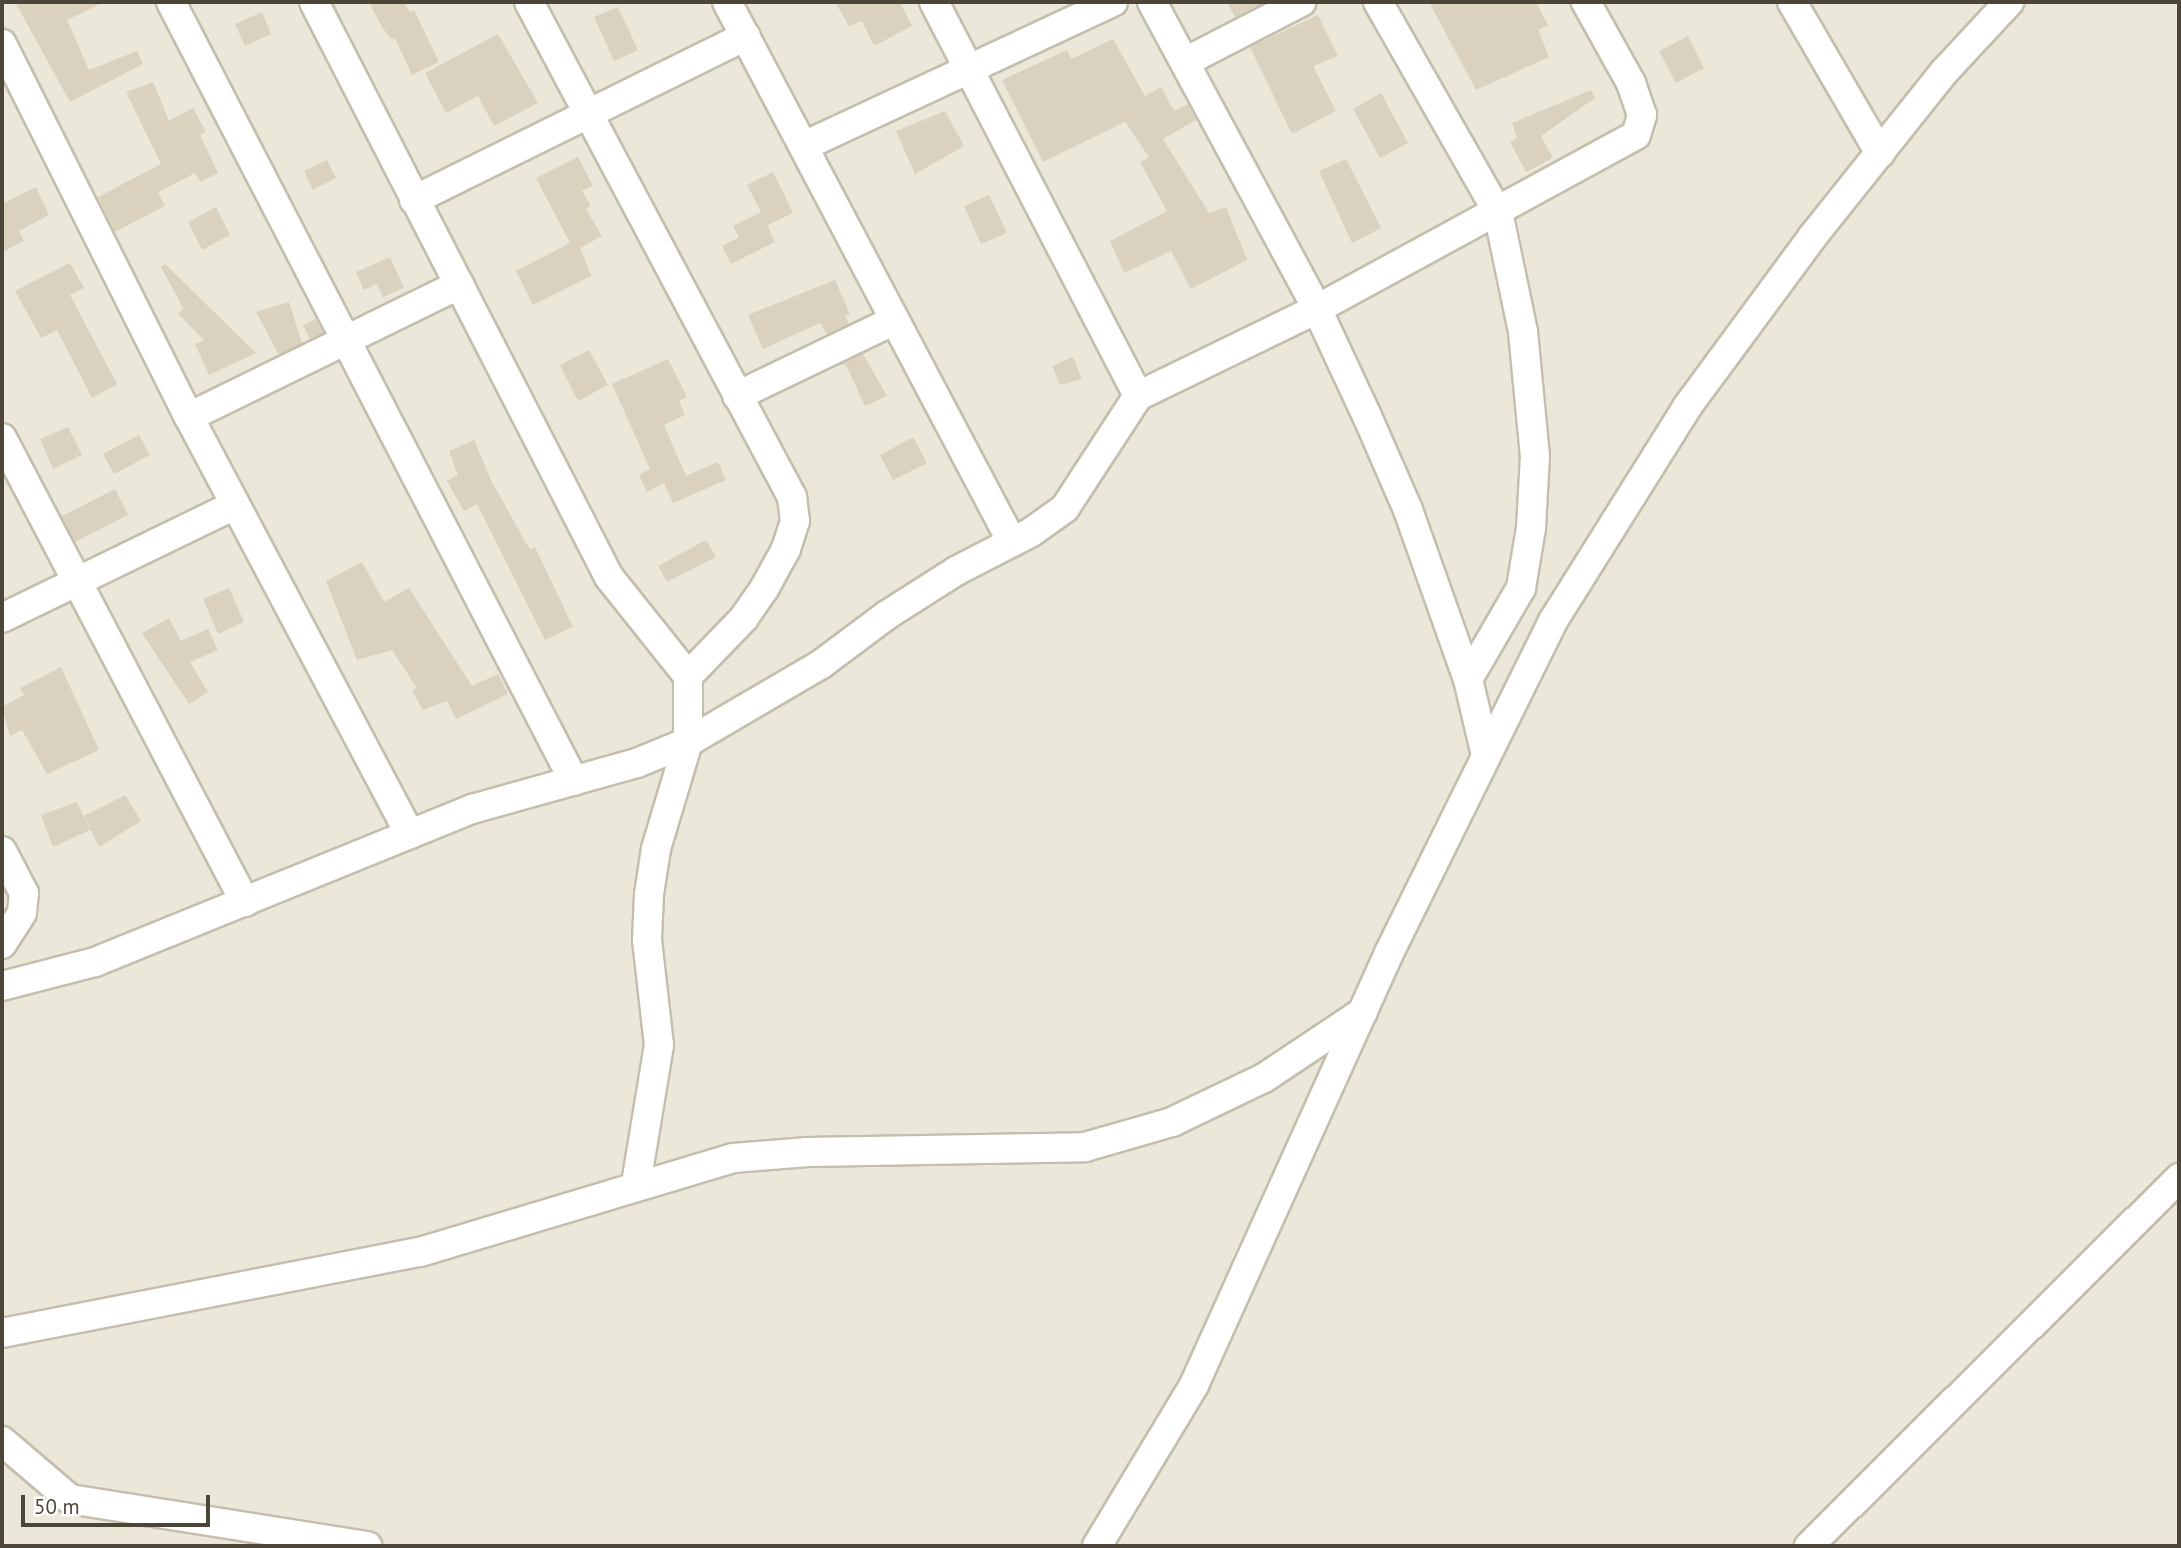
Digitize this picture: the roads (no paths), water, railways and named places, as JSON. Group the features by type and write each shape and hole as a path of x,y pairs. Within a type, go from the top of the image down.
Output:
{"street":[{"path":"171,2 344,342 509,647 574,781"},
{"path":"314,2 609,577 688,676 688,742 656,849 649,894 647,940 659,1045 636,1184"},
{"path":"529,2 792,497 795,521 786,549 764,589 744,618 688,676"},
{"path":"727,2 1012,542"},
{"path":"934,2 1138,396"},
{"path":"804,146 1113,2"},
{"path":"1152,2 1317,309 1408,510 1468,679 1486,756"},
{"path":"1185,62 1301,2"},
{"path":"1378,2 1498,212 1523,332 1535,456 1531,528 1521,588 1468,679"},
{"path":"2,986 94,962 472,809 574,781 688,742 820,665 956,572 1012,542 1065,508 1138,396 1317,309 1636,135 1642,115 1631,83 1586,2"},
{"path":"1792,2 1880,153"},
{"path":"1097,1546 1194,1385 1363,1012 1553,621 1628,495 1718,364 1880,153 2000,4"},
{"path":"414,200 746,36"},
{"path":"2,44 189,418 410,834"},
{"path":"189,418 459,285"},
{"path":"737,396 895,320"},
{"path":"2,438 245,902"},
{"path":"2,618 235,505"},
{"path":"2,851 24,893 22,913 2,944"},
{"path":"2,1333 420,1252 495,1232 636,1184 733,1158 808,1152 1085,1147 1172,1122 1264,1078 1363,1012"},
{"path":"1809,1546 2179,1178"},
{"path":"2,1441 70,1499 367,1546"}]}
